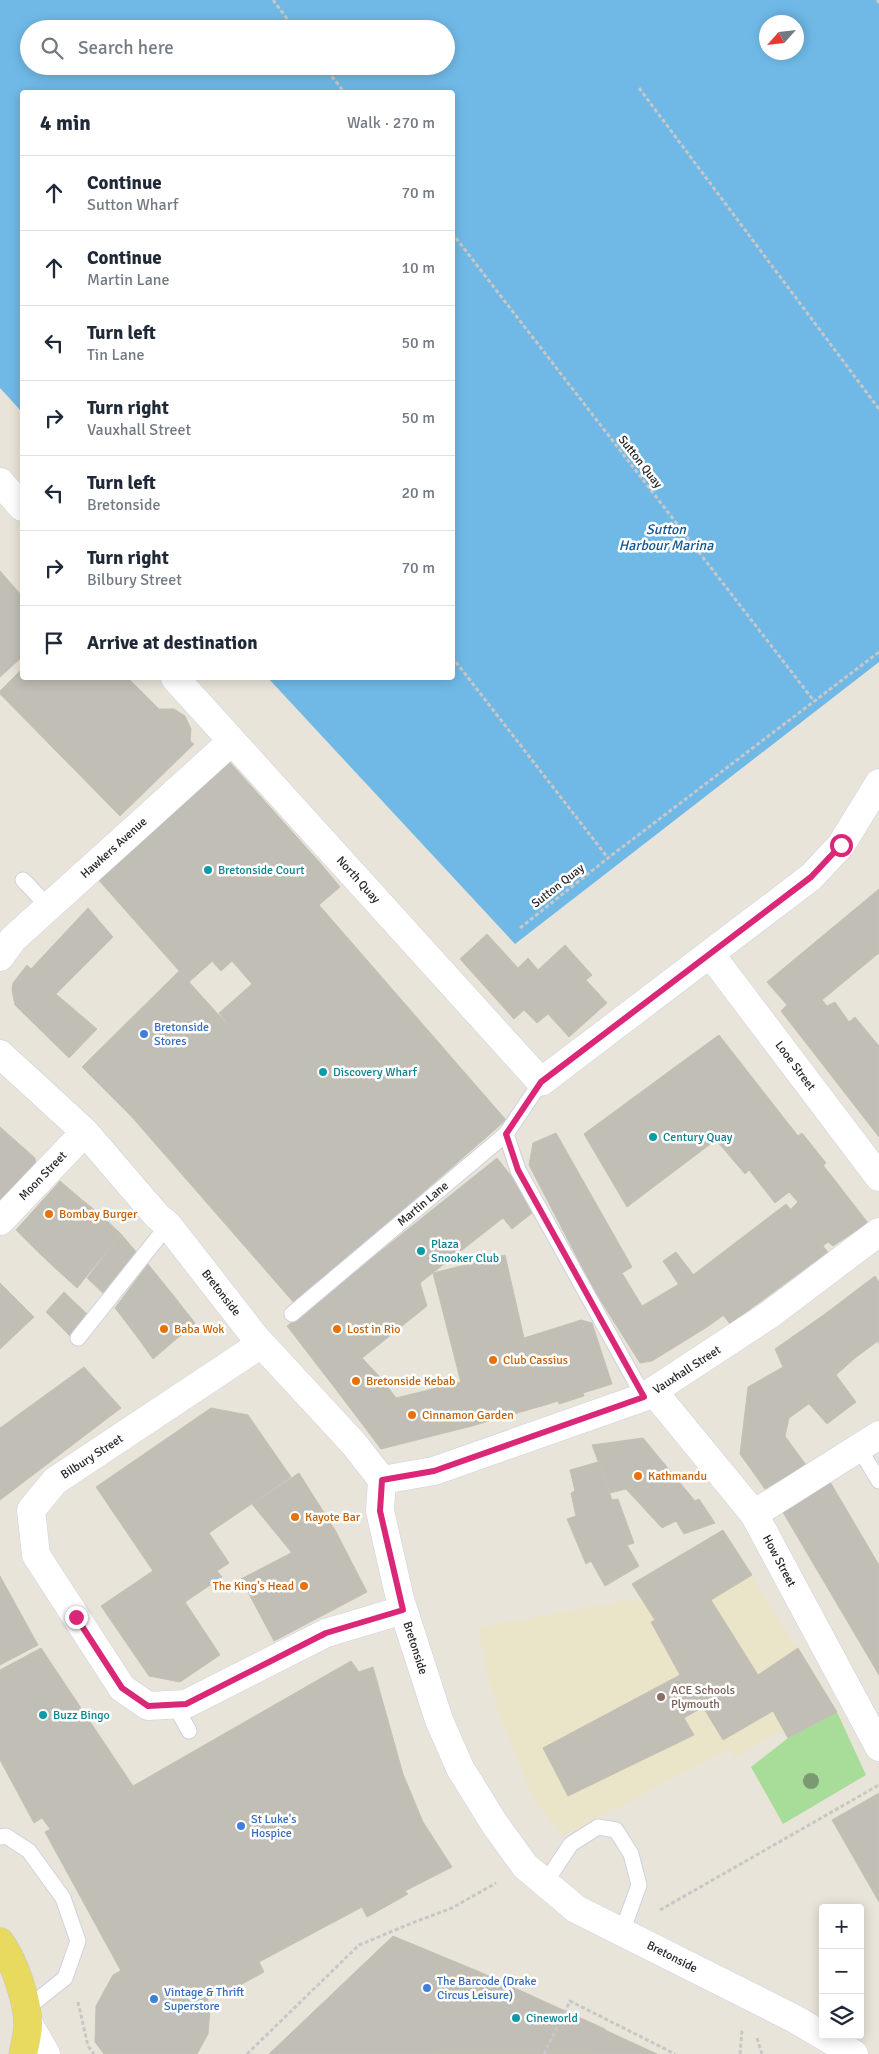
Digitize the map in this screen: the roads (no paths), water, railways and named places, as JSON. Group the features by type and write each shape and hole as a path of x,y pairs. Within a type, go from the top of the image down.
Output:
{"main road":[{"path":"0,1942 6,1950 22,1993 27,2016 23,2054"}],"street":[{"path":"0,482 20,505"},
{"name":"North Quay","path":"177,680 541,1082"},
{"name":"Hawkers Avenue","path":"4,941 49,907 232,741"},
{"path":"541,1082 711,955 811,877 841,845 879,783"},
{"name":"Looe Street","path":"711,955 879,1177"},
{"name":"Bretonside","path":"0,1054 85,1132 157,1216 168,1225 261,1344 354,1444 382,1480 380,1511 403,1610 439,1720 460,1768 494,1823 535,1874 576,1909 795,2019 854,2054"},
{"name":"Moon Street","path":"0,1220 85,1132"},
{"name":"Vauxhall Street","path":"382,1480 434,1471 649,1395 770,1315 879,1232"},
{"name":"Bilbury Street","path":"261,1344 55,1481 31,1510 36,1555 70,1622 122,1688 148,1706 186,1704 326,1633 403,1610"},
{"name":"How Street","path":"649,1395 754,1514 879,1747"},
{"path":"754,1514 869,1442"},
{"path":"27,2016 46,2054"}],"lane":[{"path":"23,880 49,907"},
{"name":"Martin Lane","path":"292,1314 506,1134 541,1082"},
{"path":"506,1134 518,1170 649,1395"},
{"path":"78,1338 168,1225"},
{"path":"869,1442 879,1481"},
{"path":"175,1705 189,1731"},
{"path":"535,1874 571,1844 598,1827 616,1830 631,1854 639,1885 622,1932"},
{"path":"0,1837 6,1836 29,1851 63,1898 78,1941 66,1978 27,2016"}],"water":[{"name":"Sutton Harbour Marina","path":"0,0 879,0 879,662 515,944 270,680 455,680 455,90 20,90 20,410 0,388"}],"place":[{"name":"Bretonside Court","path":"208,870"},
{"name":"Bretonside Stores","path":"144,1034"},
{"name":"Discovery Wharf","path":"323,1072"},
{"name":"Century Quay","path":"653,1137"},
{"name":"Bombay Burger","path":"49,1214"},
{"name":"Plaza Snooker Club","path":"421,1251"},
{"name":"Baba Wok","path":"164,1329"},
{"name":"Lost in Rio","path":"337,1329"},
{"name":"Club Cassius","path":"493,1360"},
{"name":"Bretonside Kebab","path":"356,1381"},
{"name":"Cinnamon Garden","path":"412,1415"},
{"name":"Kathmandu","path":"638,1476"},
{"name":"Kayote Bar","path":"295,1517"},
{"name":"The King's Head","path":"304,1586"},
{"name":"ACE Schools Plymouth","path":"661,1697"},
{"name":"Buzz Bingo","path":"43,1715"},
{"name":"St Luke's Hospice","path":"241,1826"},
{"name":"The Barcode (Drake Circus Leisure)","path":"427,1988"},
{"name":"Vintage & Thrift Superstore","path":"154,1999"},
{"name":"Cineworld","path":"516,2018"}]}
